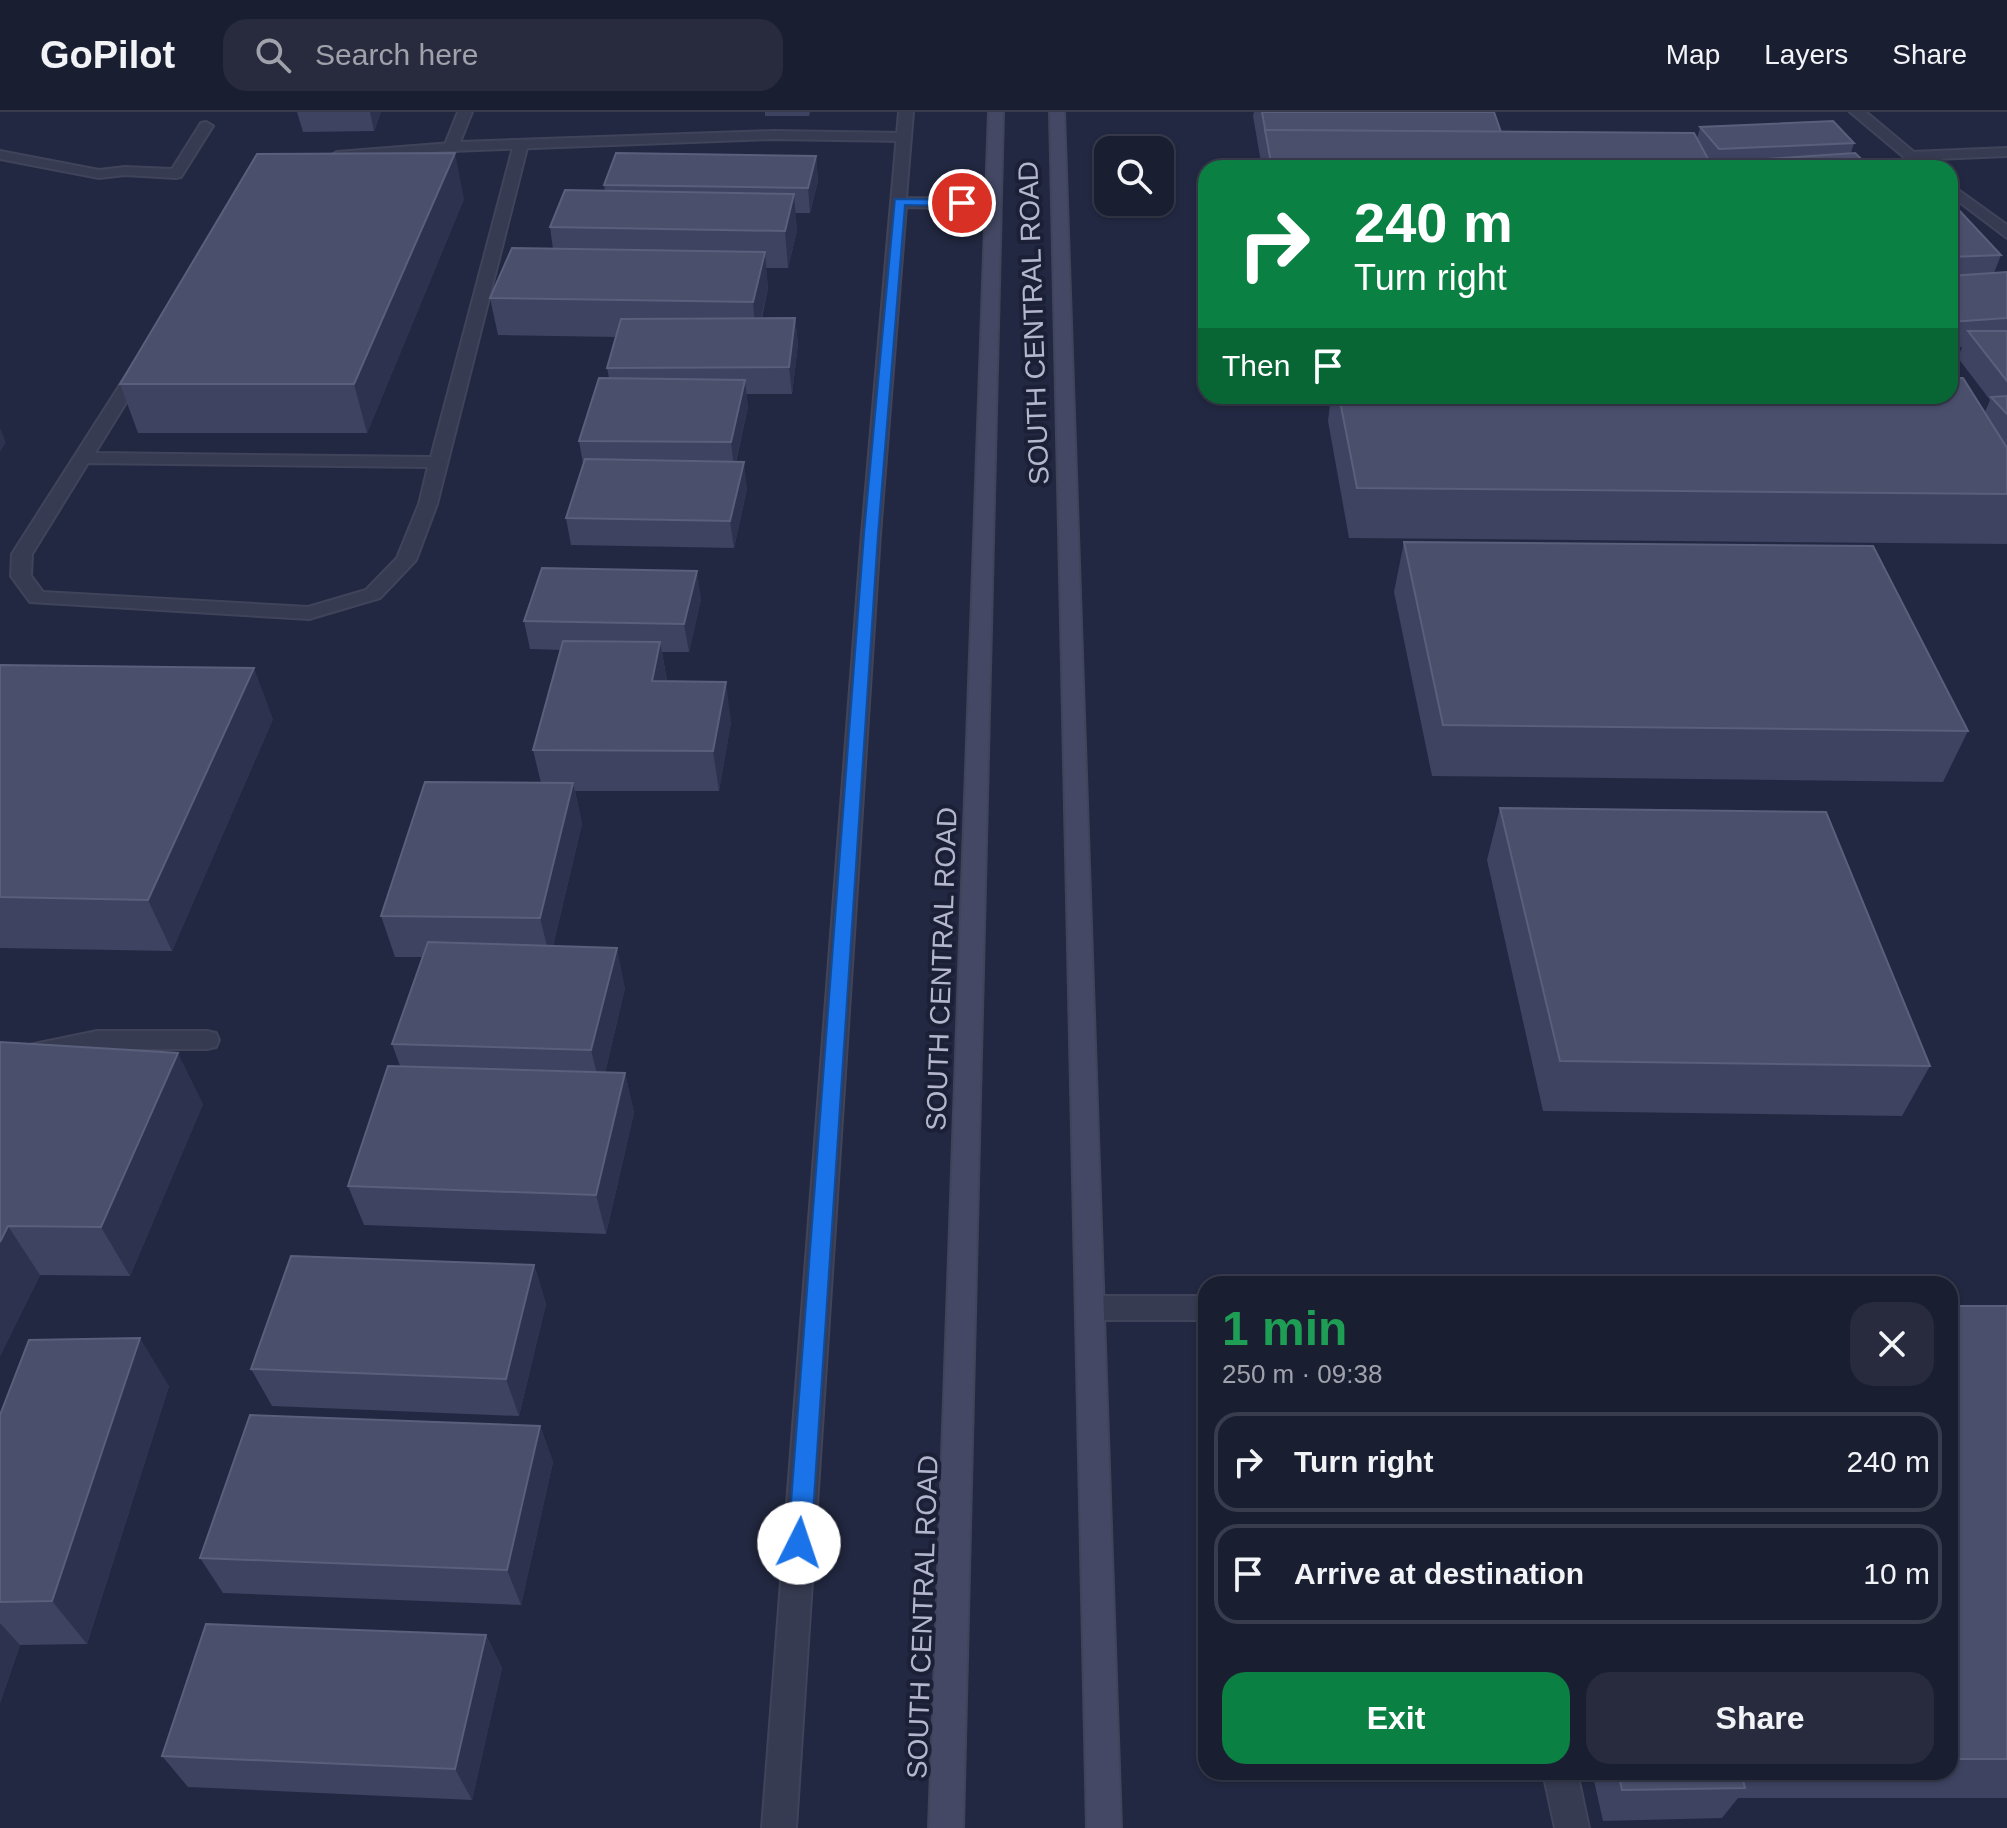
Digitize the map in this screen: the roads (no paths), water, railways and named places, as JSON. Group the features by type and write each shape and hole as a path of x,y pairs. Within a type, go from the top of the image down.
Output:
{"main road":[{"name":"SOUTH CENTRAL ROAD","path":"946,1828 996,112"},
{"name":"SOUTH CENTRAL ROAD","path":"1057,112 1104,1828"}],"street":[{"path":"451,147 465,112"},
{"path":"779,1828 871,534 906,112"},
{"path":"1857,112 1916,160"},
{"path":"0,155 99,174 125,171 176,174 206,126"},
{"path":"318,158 521,144 773,135 904,137"},
{"path":"154,346 22,554 21,576 37,598 309,613 373,594 406,560 428,504 521,144"},
{"path":"1911,156 2007,152"},
{"path":"1958,194 2007,233"},
{"path":"899,202 993,204"},
{"path":"82,458 438,462"},
{"path":"0,1061 97,1040 207,1040"},
{"path":"1090,1308 1198,1308"},
{"path":"1562,1780 1572,1828"}]}
